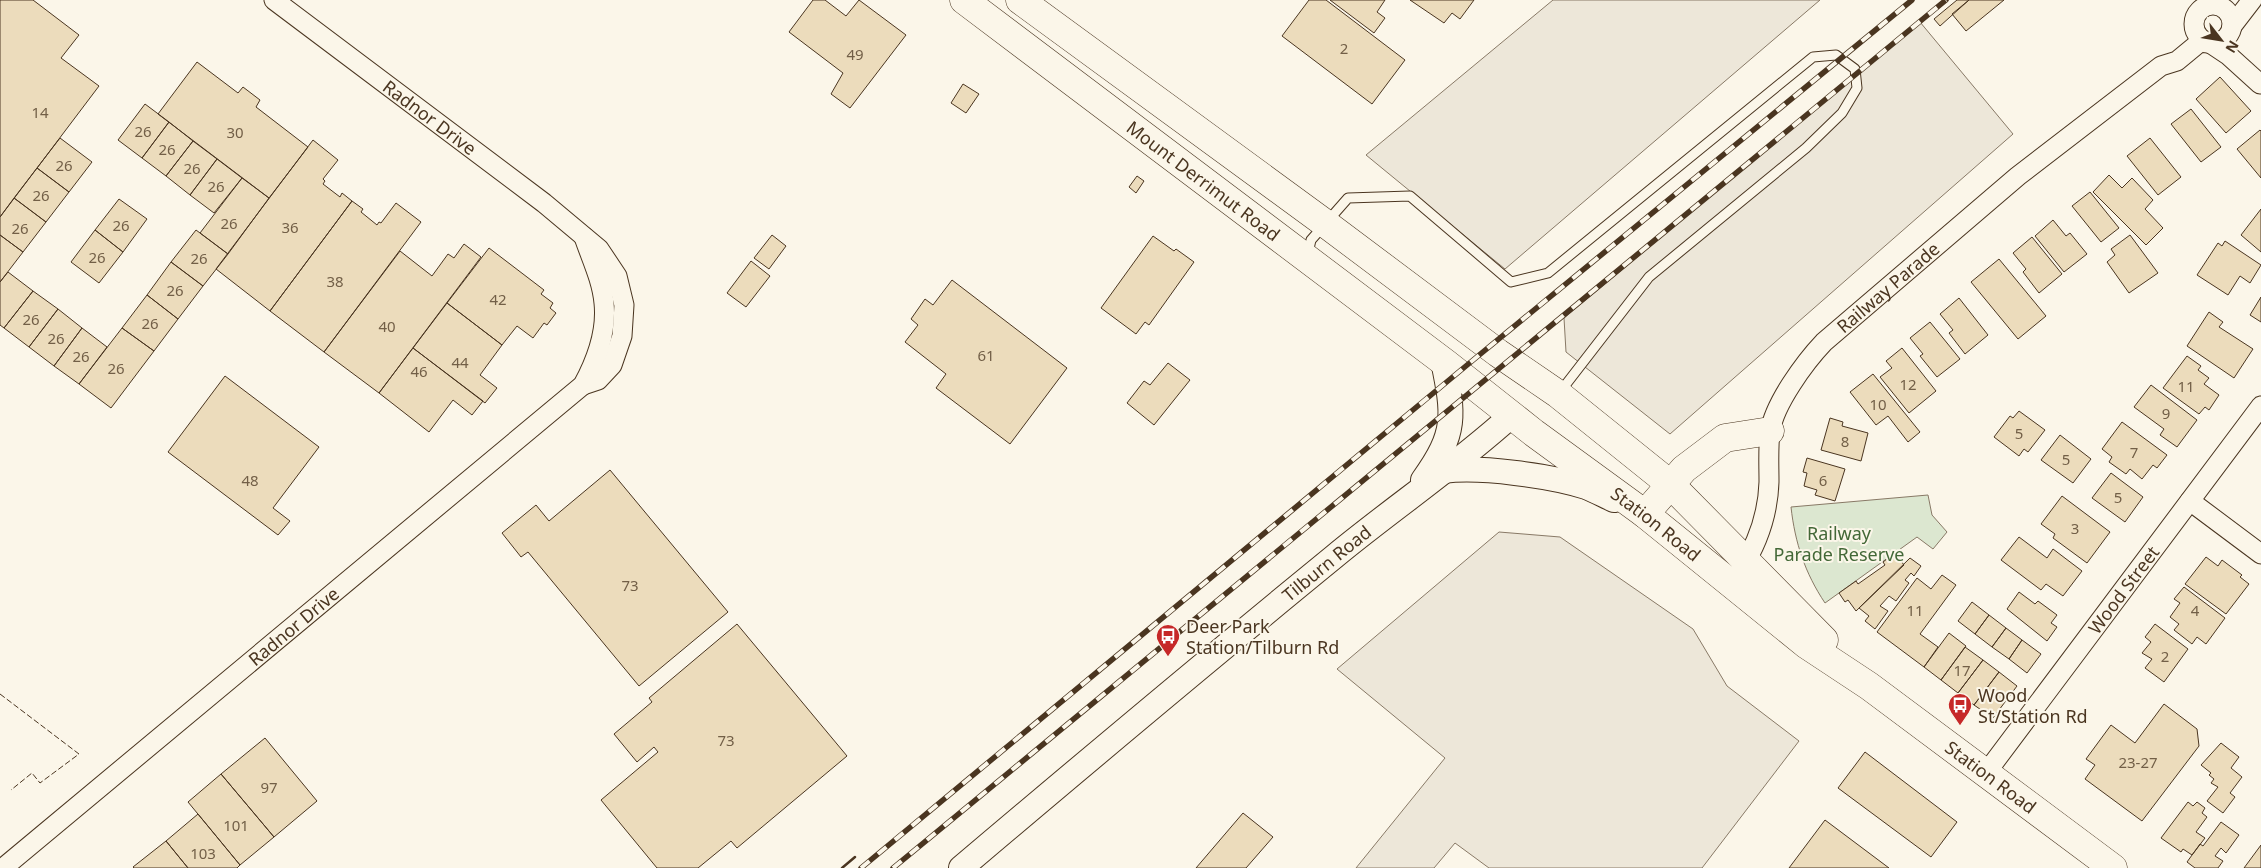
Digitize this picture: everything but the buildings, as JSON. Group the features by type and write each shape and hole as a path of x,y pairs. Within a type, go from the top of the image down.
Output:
{"main road":[{"name":"Mount Derrimut Road","path":"964,0 1443,361"},
{"name":"Mount Derrimut Road","path":"1020,0 1326,224 1498,353"},
{"path":"1181,163 1203,135"},
{"path":"1498,353 1519,386 1520,395 1512,415"},
{"name":"Station Road","path":"1498,353 1558,394 1670,484 1747,560 1869,686"},
{"name":"Station Road","path":"1443,361 1645,514 1807,645 1869,686 2113,868"},
{"path":"1512,415 1529,404 1558,394"},
{"path":"1645,514 1684,469 1725,438 1770,431"}],"street":[{"name":"Radnor Drive","path":"3,868 583,385 598,380 612,366 622,336 624,305 617,276 599,248 544,203 274,0"},
{"path":"2209,43 2221,42 2252,0"},
{"path":"2225,3 2234,40 2261,84 2228,55 2200,38 2194,25 2195,18 2201,9 2210,5 2225,3"},
{"name":"Railway Parade","path":"1732,584 1747,560 1765,518 1769,484 1770,431 1799,371 1824,342 2018,176 2162,66 2194,25"},
{"name":"Railway Parade","path":"2162,66 2177,60 2200,42 2209,43"},
{"path":"1410,497 1443,449 1451,424 1452,408 1443,361"},
{"name":"Wood Street","path":"1986,773 2261,406"},
{"name":"Tilburn Road","path":"961,868 1226,644 1388,512 1444,472 1512,415"},
{"path":"1444,472 1459,469 1558,481 1586,487 1645,514"},
{"path":"2190,501 2261,554"}],"lane":[{"path":"1347,289 1308,253 1311,240 1348,198 1410,196 1511,282 1548,273 1813,57 1836,55 1855,69 1857,88 1842,113 1806,148 1649,277 1558,394"}],"green space":[{"name":"Railway Parade Reserve","path":"1928,495 1932,515 1947,532 1933,549 1917,537 1825,603 1802,557 1795,533 1791,507"}],"shaded area":[{"path":"1553,0 1820,0 1505,269 1366,155"},
{"path":"1920,22 2013,134 1670,434 1566,352 1564,318"},
{"path":"1499,532 1560,537 1693,629 1727,686 1799,741 1702,868 1489,868 1455,843 1434,868 1356,868 1445,758 1337,669"}],"railway":[{"path":"861,868 1478,356 1912,0"},
{"path":"893,868 1946,0"}],"fence":[{"path":"0,694 79,754 40,783 32,773 11,790"}],"wall":[{"path":"842,868 855,857"}],"place":[{"name":"Deer Park Station/Tilburn Rd","path":"1168,657"},
{"name":"Wood St/Station Rd","path":"1960,726"}]}
